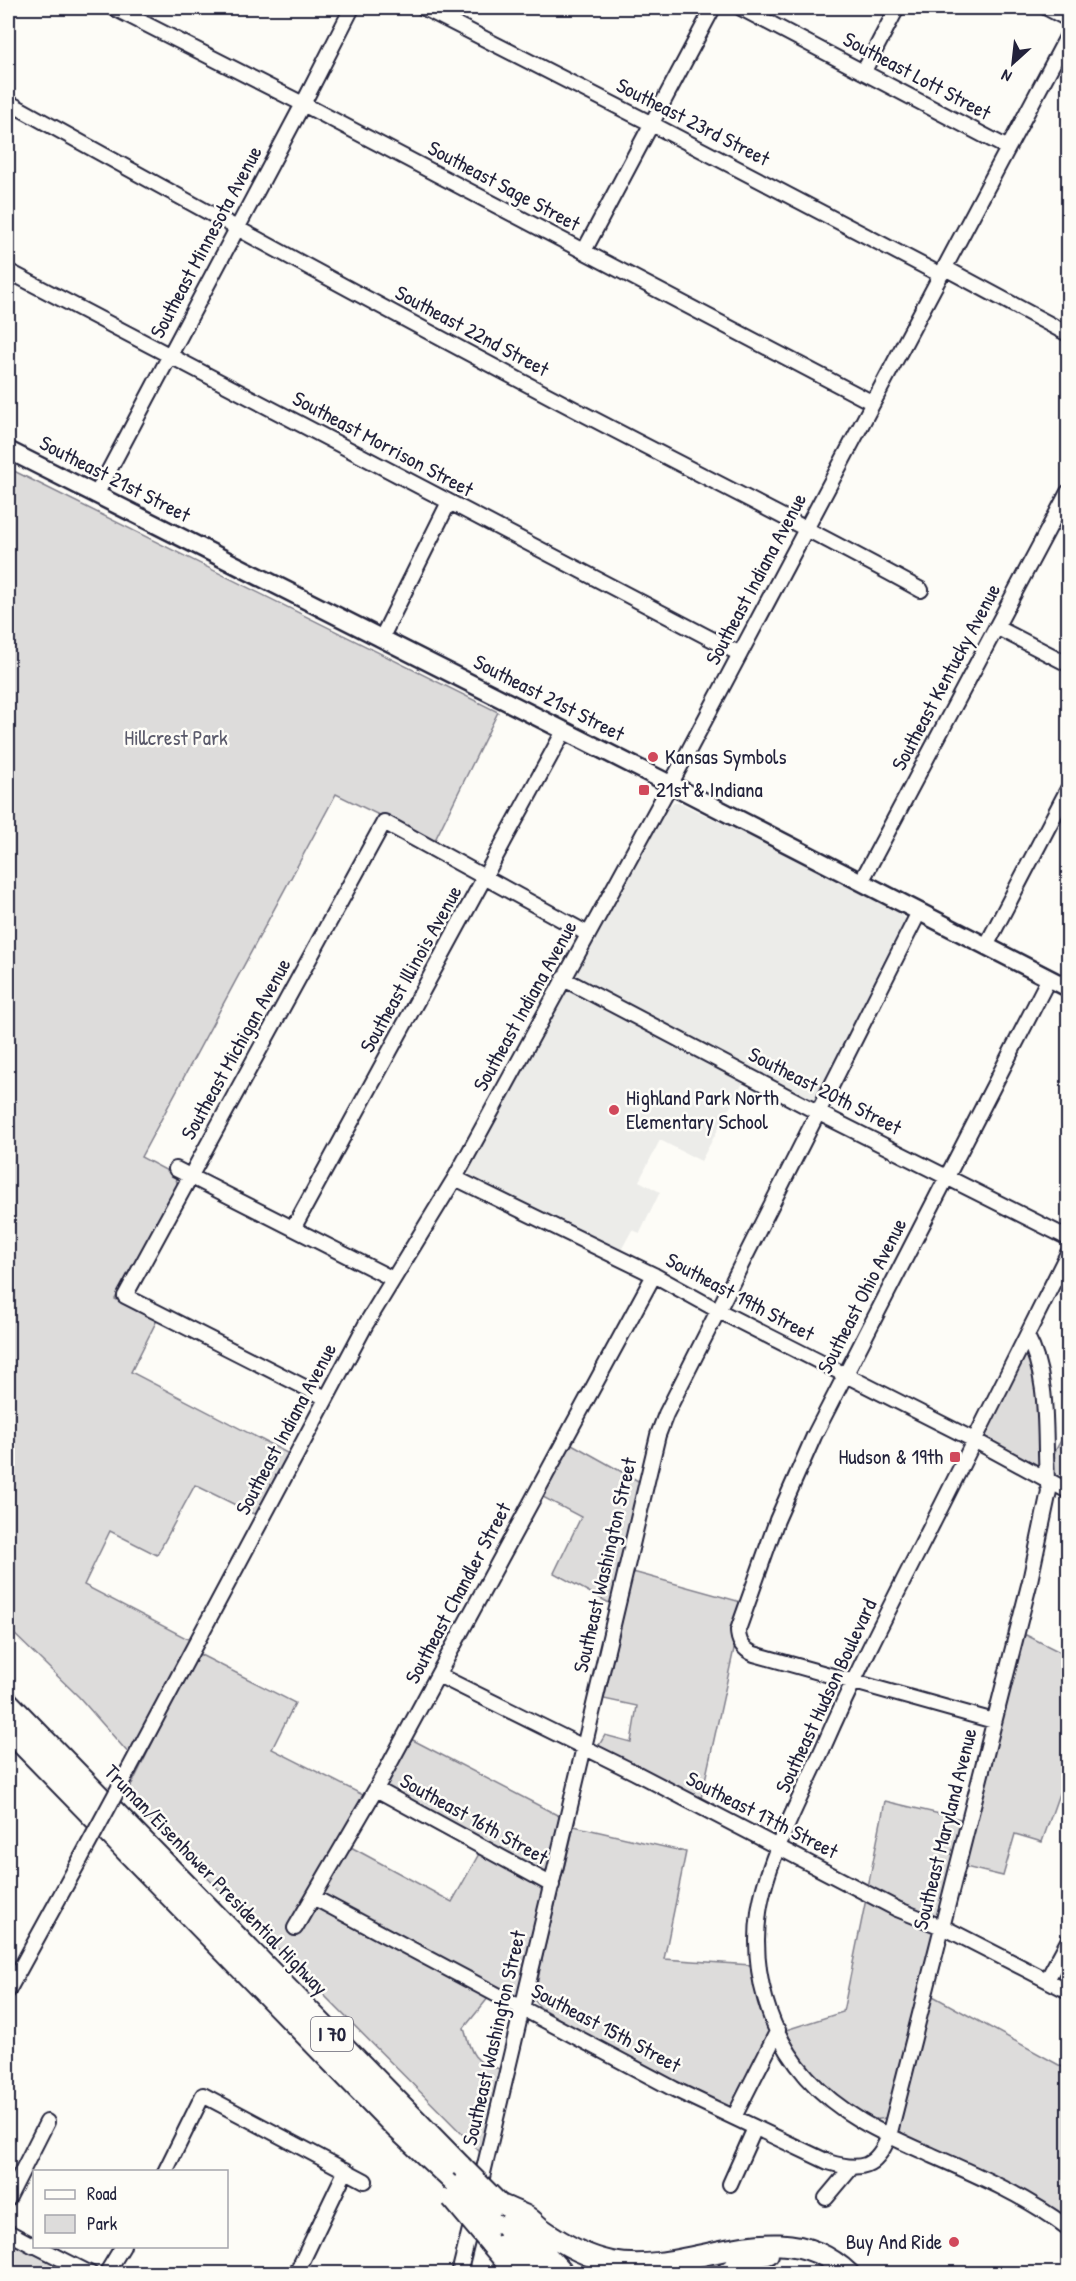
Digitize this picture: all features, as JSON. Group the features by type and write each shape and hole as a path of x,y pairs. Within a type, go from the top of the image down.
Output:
{"highway":[{"name":"Truman/Eisenhower Presidential Highway","path":"8,1702 542,2274"},
{"name":"Truman/Eisenhower Presidential Highway","path":"8,1730 397,2129 457,2183 499,2205 564,2274"},
{"path":"457,2183 490,2243 516,2274"},
{"path":"499,2205 526,2216 546,2232 585,2254 612,2262 653,2263 780,2243 796,2245 828,2256 849,2274"},
{"path":"725,2274 748,2258 786,2252 812,2258 835,2274"}],"main road":[{"name":"Southeast 21st Street","path":"9,454 96,495 564,730 1068,988"}],"street":[{"name":"Southeast Sage Street","path":"114,8 303,104 873,403"},
{"name":"Southeast Minnesota Avenue","path":"96,495 352,8"},
{"name":"Southeast 23rd Street","path":"424,8 943,272 1068,333"},
{"path":"584,251 713,8"},
{"name":"Southeast Lott Street","path":"741,8 1008,148"},
{"path":"864,71 897,8"},
{"path":"1047,8 1068,19"},
{"name":"Southeast Indiana Avenue","path":"8,1990 129,1769 326,1398 393,1279 455,1178 670,784 1068,35"},
{"name":"Southeast 22nd Street","path":"8,102 237,229 559,401 807,527 921,590"},
{"name":"Southeast Morrison Street","path":"8,271 740,654"},
{"name":"Southeast Kentucky Avenue","path":"861,882 1068,492"},
{"path":"381,639 449,502"},
{"path":"996,627 1068,664"},
{"name":"Southeast Illinois Avenue","path":"294,1227 564,730"},
{"path":"986,946 1068,789"},
{"name":"Southeast Michigan Avenue","path":"326,1398 125,1296 384,822 486,877"},
{"path":"486,877 588,934"},
{"name":"Southeast Washington Street","path":"459,2274 658,1435 666,1414 919,912"},
{"name":"Southeast Ohio Avenue","path":"852,1681 754,1654 740,1642 738,1630 777,1520 814,1436 1049,978"},
{"name":"Southeast 20th Street","path":"564,979 819,1113 1068,1238"},
{"path":"176,1169 393,1279"},
{"name":"Southeast 19th Street","path":"455,1178 654,1275 719,1311 974,1440 1068,1491"},
{"name":"Southeast Hudson Boulevard","path":"889,2136 851,2116 819,2090 792,2058 763,1992 759,1972 757,1940 763,1889 779,1847 852,1681 1068,1253"},
{"name":"Southeast Chandler Street","path":"295,1928 376,1789 654,1275"},
{"name":"Southeast Maryland Avenue","path":"852,2167 872,2163 878,2158 889,2136 1030,1581 1049,1491 1042,1382 1035,1351 1027,1336"},
{"name":"Southeast 17th Street","path":"438,1675 584,1747 897,1909 942,1928 1068,1991"},
{"path":"852,1681 994,1721"},
{"name":"Southeast 16th Street","path":"376,1789 552,1885"},
{"name":"Southeast 15th Street","path":"314,1897 674,2089 828,2162 852,2167"},
{"path":"1047,1980 1068,1941"},
{"path":"734,2117 778,2030"},
{"path":"166,2170 203,2095 365,2181"},
{"path":"8,2199 47,2122"},
{"path":"730,2184 755,2128"},
{"path":"889,2136 1002,2187 1048,2213 1068,2228"},
{"path":"826,2198 852,2167"},
{"path":"296,2274 346,2170"},
{"path":"8,2232 33,2245"},
{"path":"39,2248 91,2274"},
{"path":"106,2274 122,2248"}],"shaded area":[{"path":"674,803 680,803 782,852 900,913 905,919 906,926 816,1103 811,1103 576,977 578,967 668,807"},
{"name":"Highland Park North Elementary School","path":"574,988 744,1081 701,1161 660,1140 639,1181 660,1192 640,1233 632,1230 620,1252 470,1177 469,1165 564,994"}],"green space":[{"name":"Hillcrest Park","path":"8,468 498,712 434,842 336,794 141,1157 175,1175 178,1186 115,1299 157,1320 131,1372 291,1455 258,1516 195,1485 157,1555 110,1531 84,1585 192,1641 130,1755 79,1697 8,1628"},
{"path":"1027,1352 1037,1374 1041,1467 1036,1469 989,1442 986,1437"},
{"path":"1068,1428 1068,1485 1058,1479 1051,1466 1055,1452"},
{"path":"570,1443 640,1482 611,1604 554,1573 581,1517 541,1496"},
{"path":"633,1572 741,1602 734,1625 734,1649 700,1803 598,1747 605,1735 631,1742 637,1706 604,1699"},
{"path":"1026,1635 1068,1656 1068,1768 1042,1842 1015,1834 1003,1876 965,1867 1021,1638"},
{"path":"197,1653 295,1703 272,1749 367,1797 306,1899 489,1997 464,2028 474,2056 484,2064 500,2069 483,2155 126,1796"},
{"path":"409,1738 561,1817 549,1871 545,1875 386,1788 385,1781"},
{"path":"885,1801 965,1820 940,1916 936,1918 868,1887"},
{"path":"574,1826 686,1852 664,1959 751,1965 755,1990 772,2034 732,2108 724,2109 583,2033 541,2008 535,2001 540,1967"},
{"path":"349,1846 452,1902 480,1852 540,1887 543,1893 521,1994 516,1996 509,1994 327,1897 322,1892"},
{"path":"866,1899 901,1919 929,1929 935,1935 887,2117 876,2119 864,2116 838,2099 799,2055 786,2030 843,2012"},
{"path":"931,1995 1068,2070 1068,2220 1009,2185 904,2136 899,2129 899,2120"},
{"path":"8,2238 73,2273 8,2273"}],"place":[{"name":"Kansas Symbols","path":"653,757"},
{"name":"21st & Indiana","path":"644,790"},
{"name":"Highland Park North Elementary School","path":"614,1110"},
{"name":"Hudson & 19th","path":"955,1457"},
{"name":"Buy And Ride","path":"954,2242"}]}
